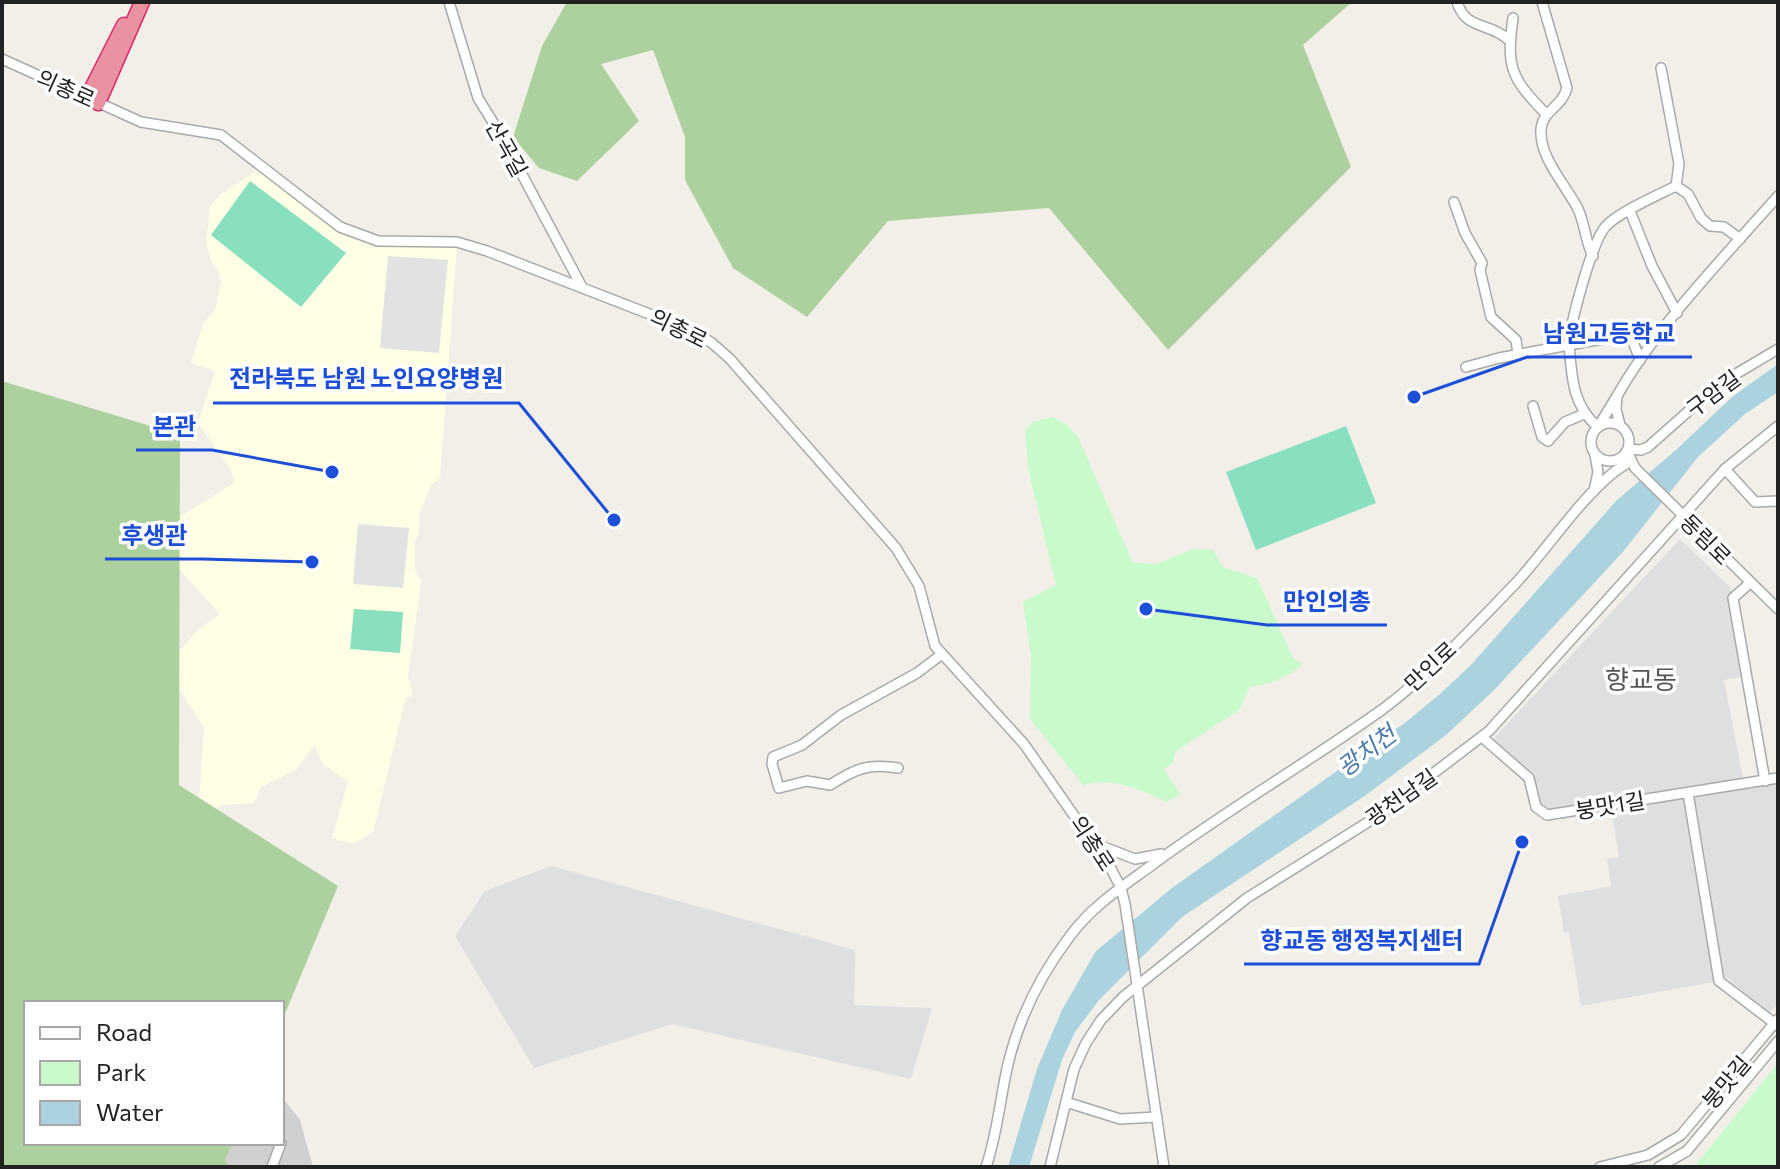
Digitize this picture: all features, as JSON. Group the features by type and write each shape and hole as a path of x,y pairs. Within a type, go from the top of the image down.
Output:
{"highway":[{"path":"93,100 133,2"},
{"path":"93,100 142,2"}],"street":[{"name":"산곡길","path":"449,2 478,98 582,287"},
{"path":"1457,2 1461,15 1467,21 1498,29 1510,41"},
{"path":"1542,2 1567,88 1564,99 1546,114 1541,129 1544,148 1579,211 1586,243 1593,256"},
{"path":"1513,18 1510,65 1517,80 1546,114"},
{"name":"의총로","path":"2,59 141,122 221,135 340,227 358,235 378,241 457,242 582,287 688,329 712,343 730,359 908,564 919,586 935,646 1024,744 1096,844 1121,888 1136,983"},
{"path":"1661,68 1679,164 1676,186"},
{"path":"1598,427 1584,414 1574,390 1569,345 1570,328 1593,256 1606,227 1676,186"},
{"path":"1676,186 1688,194 1701,218 1710,226 1724,227 1740,239"},
{"path":"1592,494 1598,472 1590,440 1617,396 1640,360 1677,313 1778,196"},
{"path":"1454,202 1465,233 1482,263 1480,270 1491,317 1516,340 1518,354"},
{"path":"1630,211 1652,266 1677,313"},
{"path":"1466,367 1518,354 1630,334 1640,360"},
{"name":"구암길","path":"1628,447 1652,443 1719,384 1778,349"},
{"path":"1617,396 1620,425 1628,434 1623,463"},
{"path":"1533,406 1542,437 1548,441 1565,422 1584,414"},
{"path":"1598,427 1605,423 1620,425"},
{"name":"광천남길","path":"1050,1167 1074,1069 1086,1043 1101,1020 1136,983 1247,898 1376,817 1482,737 1681,513 1725,469 1778,426"},
{"path":"1623,463 1628,447"},
{"path":"1595,455 1602,460 1623,463"},
{"name":"만인로","path":"986,1167 996,1132 1009,1059 1038,986 1090,912 1169,852 1383,708 1425,674 1517,582 1592,494 1623,463"},
{"name":"동림로","path":"1623,463 1681,513 1750,583 1776,604"},
{"path":"1725,469 1755,502 1778,501"},
{"path":"1750,583 1733,598 1765,781"},
{"path":"898,768 877,764 853,772 830,785 807,781 779,788 772,764 773,757 802,745 841,715 917,673 942,654"},
{"name":"붕맛1길","path":"1482,737 1529,778 1536,807 1547,815 1778,778"},
{"path":"1688,793 1719,981 1777,1023"},
{"path":"1096,844 1135,859 1169,852"},
{"path":"1136,983 1164,1167"},
{"name":"붕맛길","path":"1600,1167 1648,1155 1672,1142 1694,1121 1777,1023"},
{"name":"붕맛길","path":"1680,1167 1687,1151 1778,1041"},
{"path":"1066,1102 1120,1119 1157,1117"},
{"name":"붕맛길","path":"1665,1166 1672,1142"},
{"path":"272,1167 281,1145"},
{"name":"붕맛길","path":"1665,1166 1687,1151"}],"shaded area":[{"path":"262,167 343,228 378,241 457,242 440,478 432,484 419,513 419,533 415,541 415,570 421,581 408,677 413,696 406,697 373,832 353,844 332,838 348,782 322,763 315,745 296,770 261,787 254,803 222,805 198,820 204,727 165,667 198,630 220,614 149,536 234,483 231,470 198,423 215,371 191,363 203,324 216,308 221,282 206,242 210,207 220,195"},
{"path":"388,256 448,260 439,353 380,348"},
{"path":"358,524 409,528 403,588 353,584"},
{"path":"1680,539 1730,587 1733,598 1747,676 1724,680 1743,779 1549,812 1539,803 1530,773 1493,739"},
{"path":"1778,783 1778,1003 1769,1013 1724,975 1692,798"},
{"path":"1686,798 1714,982 1581,1006 1569,932 1564,932 1558,896 1611,886 1607,859 1619,857 1611,809"},
{"path":"551,866 855,950 854,1005 932,1008 911,1079 672,1024 534,1068 455,936 485,891"},
{"path":"284,1100 300,1120 313,1167 218,1167 225,1145 284,1145"}],"green space":[{"path":"567,2 1352,2 1303,45 1351,167 1168,350 1049,208 888,221 807,317 733,268 685,180 685,137 653,50 601,64 639,121 577,181 539,168 513,137 542,46"},
{"path":"250,181 346,253 301,307 211,235"},
{"path":"2,381 180,435 179,785 338,886 284,1016 284,1001 24,1001 24,1145 231,1145 225,1160 230,1167 2,1167"},
{"path":"1053,417 1067,425 1078,437 1133,563 1156,564 1193,549 1213,550 1223,567 1257,578 1293,658 1303,664 1278,680 1250,687 1239,710 1175,752 1173,763 1164,769 1180,794 1167,802 1115,783 1083,785 1030,719 1031,656 1023,602 1056,585 1028,468 1025,431 1032,422"},
{"path":"1346,426 1376,503 1256,550 1226,472"},
{"path":"354,609 403,612 400,653 350,649"},
{"path":"1778,1063 1778,1167 1694,1167"}],"water":[{"path":"1778,364 1778,392 1745,414 1698,457 1622,553 1494,690 1446,735 1366,795 1182,917 1099,1000 1075,1032 1062,1060 1029,1167 1008,1167 1037,1069 1062,1010 1096,951 1172,888 1406,722 1440,694 1471,665 1617,500 1732,397"}],"place":[{"name":"남원고등학교","path":"1414,397"},
{"name":"본관","path":"332,472"},
{"name":"전라북도 남원 노인요양병원","path":"614,520"},
{"name":"후생관","path":"312,562"},
{"name":"만인의총","path":"1146,609"},
{"name":"향교동 행정복지센터","path":"1522,842"}],"district":[{"name":"향교동","path":"1641,678"}],"water label":[{"name":"광치천","path":"1366,750"}]}
